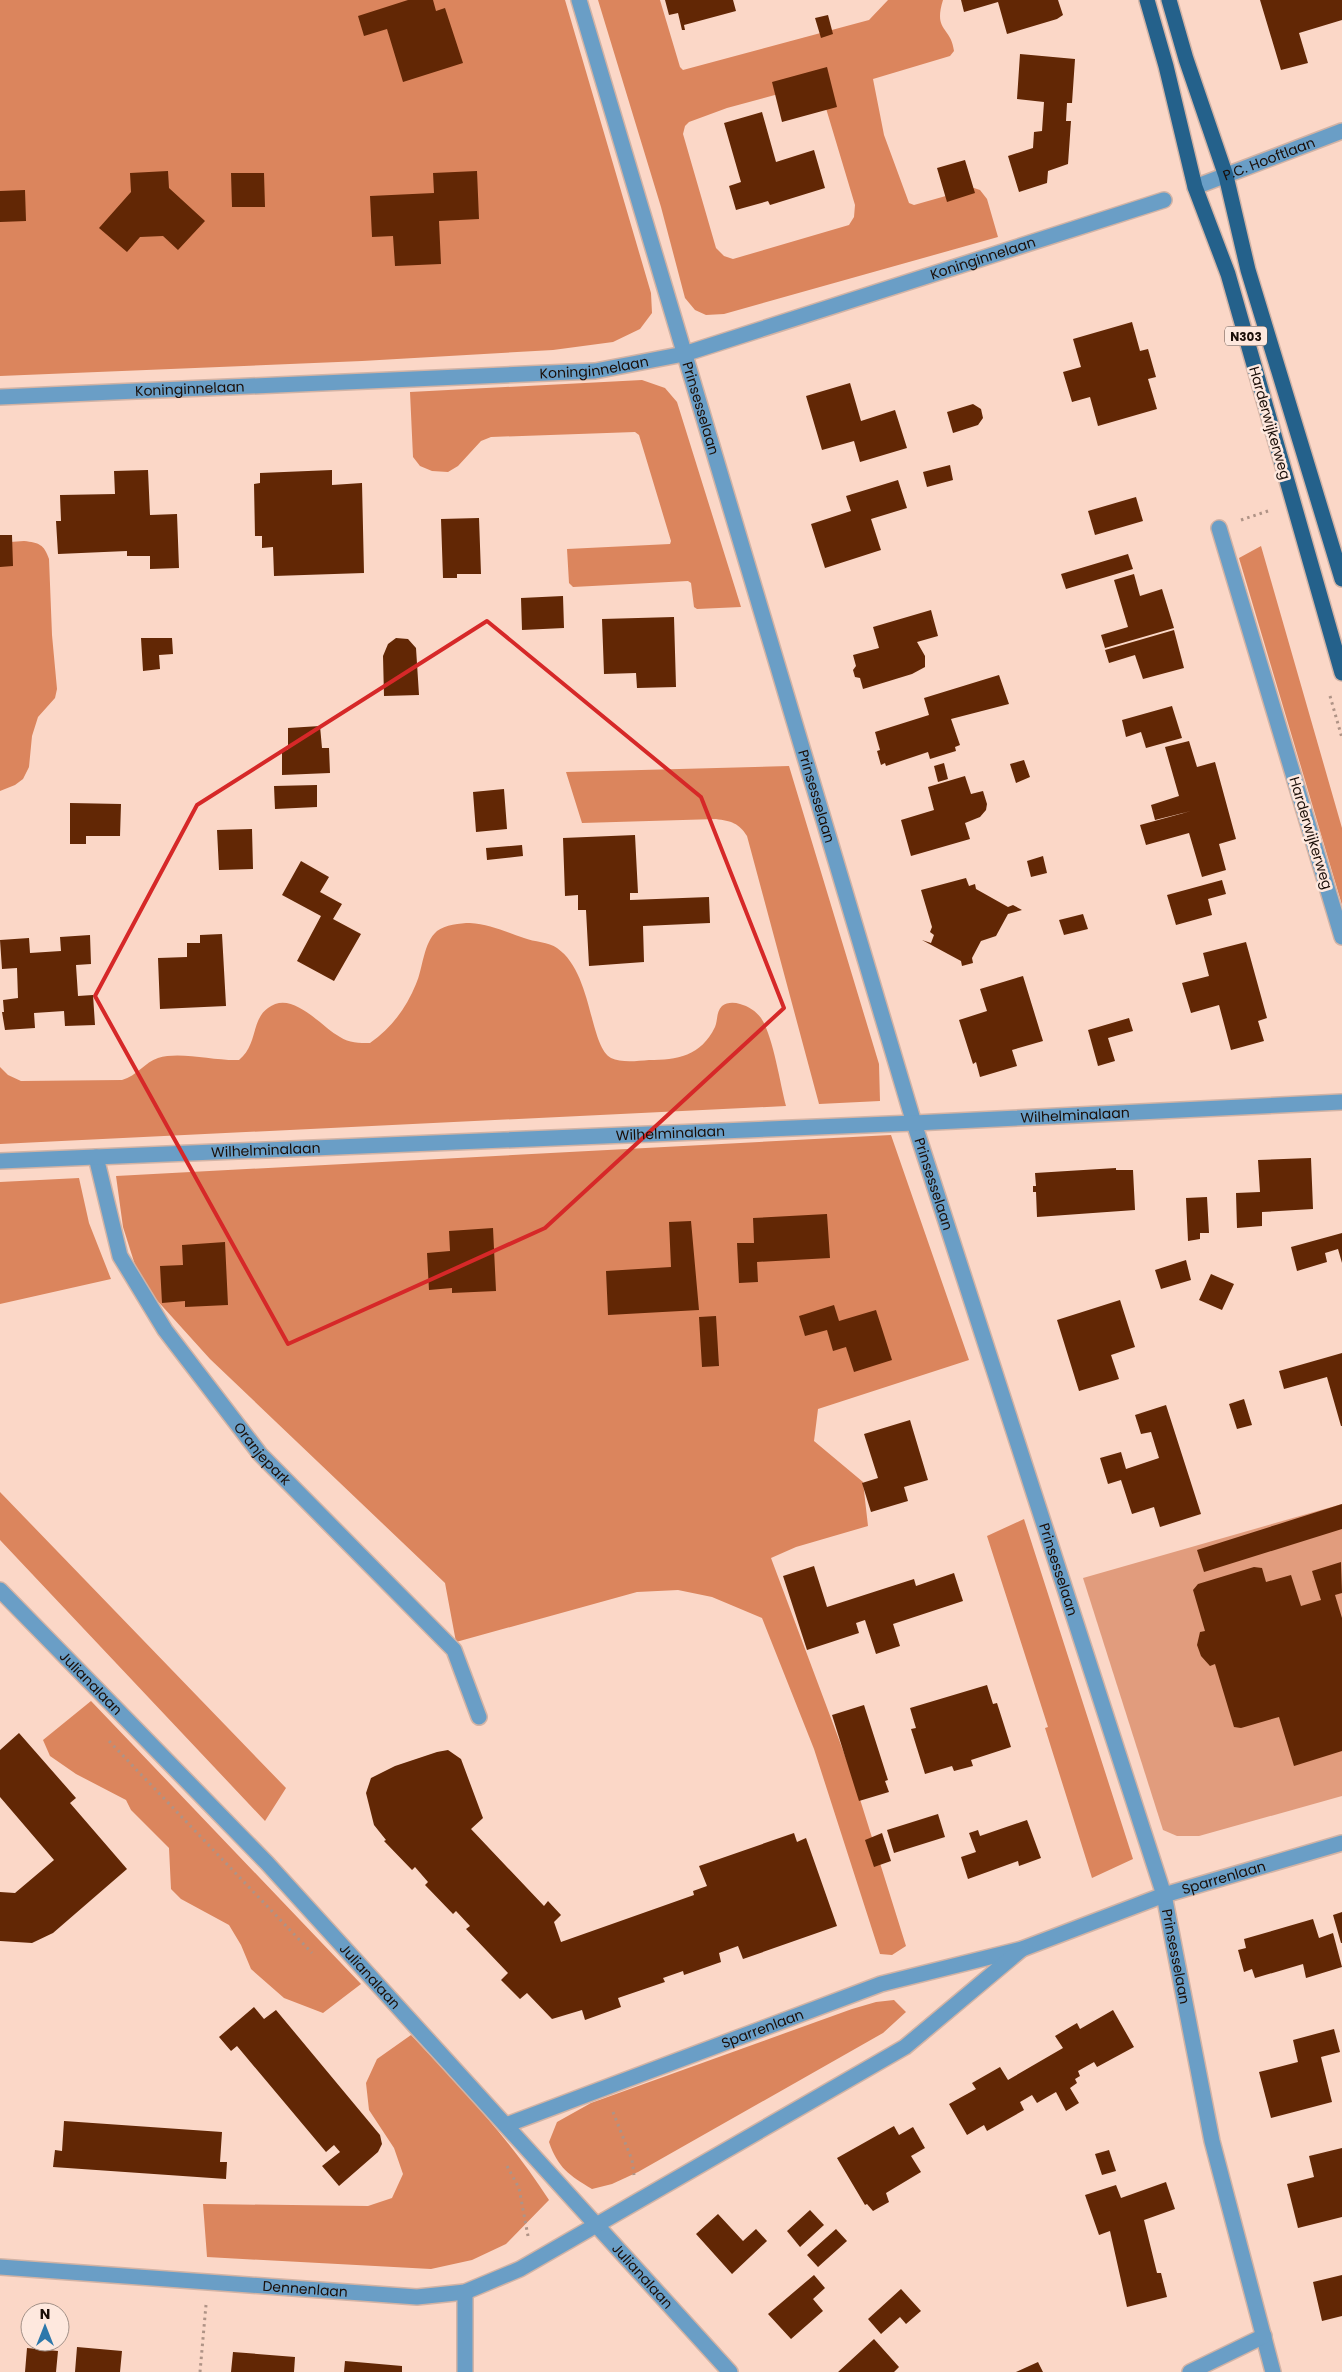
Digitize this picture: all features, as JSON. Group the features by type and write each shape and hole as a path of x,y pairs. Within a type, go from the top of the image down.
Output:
{"main road":[{"name":"Harderwijkerweg","path":"1147,0 1166,66 1195,187 1228,274 1342,674"},
{"name":"Harderwijkerweg","path":"1168,0 1226,176 1248,270 1342,579"}],"street":[{"name":"Prinsesselaan","path":"579,0 914,1123 1164,1895 1212,2141 1273,2372"},
{"name":"P.C. Hooftlaan","path":"1195,187 1342,131"},
{"name":"Koninginnelaan","path":"0,397 595,371 684,354 1164,200"},
{"name":"Harderwijkerweg","path":"1219,528 1342,937"},
{"name":"Wilhelminalaan","path":"0,1161 914,1123 1342,1102"},
{"name":"Oranjepark","path":"96,1157 120,1256 166,1330 260,1454 454,1650 479,1716"},
{"name":"Julianalaan","path":"0,1590 267,1863 730,2372"},
{"name":"Sparrenlaan","path":"506,2125 881,1984 1022,1949 1164,1895 1342,1843"},
{"name":"Sparrenlaan","path":"595,2225 905,2047 1022,1949"},
{"name":"Dennenlaan","path":"0,2267 417,2297 465,2292 520,2269 595,2225"},
{"path":"465,2292 465,2372"},
{"path":"1190,2372 1264,2336"}],"path":[{"path":"1219,528 1276,508"},
{"path":"108,1739 314,1955"},
{"path":"604,2088 632,2160 637,2200"},
{"path":"505,2162 519,2188 533,2262"},
{"path":"200,2372 208,2282"}],"highlighted area":[{"path":"487,621 701,797 784,1008 545,1228 288,1344 95,996 197,805"}],"shaded area":[{"path":"0,0 565,0 651,293 652,313 640,329 613,342 553,350 362,361 0,376"},
{"path":"598,0 660,0 680,67 683,70 869,20 888,0 943,0 940,18 941,24 952,43 954,51 950,56 873,79 884,135 909,203 914,205 974,188 980,190 987,199 998,237 724,314 706,315 695,310 685,298 661,207","holes":["808,86 822,95 855,205 854,217 849,225 733,259 724,256 716,248 683,134 685,126 689,122 727,108"]},
{"path":"642,380 665,388 677,402 741,607 697,609 694,607 691,583 688,581 573,587 569,583 567,549 670,544 671,541 639,435 635,432 491,437 481,441 458,466 448,472 432,471 420,466 413,457 410,392"},
{"path":"24,541 43,547 49,559 52,635 57,689 55,698 38,717 32,736 29,767 23,779 15,785 0,791 0,546 10,542"},
{"path":"1261,546 1342,828 1342,905 1239,558"},
{"path":"789,766 879,1064 880,1101 819,1104 747,836 741,828 730,822 716,819 582,823 566,772"},
{"path":"470,923 550,944 569,959 578,974 598,1039 604,1051 615,1060 659,1060 687,1054 703,1044 709,1037 715,1027 722,1006 738,1003 749,1007 761,1018 769,1036 786,1106 0,1144 0,1067 8,1075 21,1081 122,1080 153,1060 167,1056 239,1060 249,1047 263,1013 277,1003 287,1003 306,1011 343,1039 370,1043 385,1031 408,1002 432,936 444,927"},
{"path":"891,1135 969,1360 818,1409 814,1441 863,1482 868,1526 796,1547 771,1558 853,1777 906,1946 892,1955 880,1954 814,1749 762,1618 712,1597 678,1590 637,1592 456,1642 445,1583 210,1359 154,1297 136,1268 123,1227 116,1176"},
{"path":"79,1178 89,1223 111,1279 0,1304 0,1182"},
{"path":"0,1492 286,1788 265,1821 0,1540"},
{"path":"1342,1504 1342,1796 1199,1836 1177,1836 1163,1830 1083,1578"},
{"path":"1024,1519 1133,1859 1092,1878 1045,1728 1048,1727 987,1536"},
{"path":"91,1701 361,1984 323,2013 284,1998 251,1969 241,1945 229,1925 181,1899 171,1889 169,1848 131,1810 126,1800 76,1774 50,1756 43,1740"},
{"path":"894,2000 906,2012 883,2033 638,2172 612,2184 592,2189 565,2170 552,2151 549,2142 557,2122 591,2103 852,2009 876,2002"},
{"path":"411,2035 501,2135 549,2200 506,2244 472,2260 431,2269 207,2257 203,2204 368,2206 392,2198 403,2174 394,2148 369,2110 366,2083 377,2059"}],"building":[{"path":"408,0 433,0 436,11 445,8 463,63 403,82 387,29 364,36 358,16"},
{"path":"665,0 733,0 736,11 684,25 685,30 682,30 678,13 669,15"},
{"path":"961,0 1058,0 1063,15 1057,19 1007,34 998,2 964,12"},
{"path":"1260,0 1342,0 1342,20 1299,33 1308,63 1281,70"},
{"path":"828,15 833,34 821,38 815,18"},
{"path":"1020,54 1075,59 1072,103 1067,103 1066,121 1071,121 1068,164 1048,171 1047,183 1019,192 1008,156 1033,148 1034,132 1042,131 1044,102 1017,99"},
{"path":"827,67 837,107 782,122 772,82"},
{"path":"762,112 776,162 814,150 825,188 770,205 768,201 736,210 729,186 741,182 724,123"},
{"path":"965,160 975,193 947,202 937,168"},
{"path":"168,171 169,188 205,221 178,250 163,236 140,237 127,252 99,228 131,192 130,173"},
{"path":"477,171 479,219 439,221 441,264 395,266 393,236 372,237 370,196 434,193 433,173"},
{"path":"231,173 264,173 265,207 232,207"},
{"path":"25,190 26,221 0,222 0,191"},
{"path":"1132,322 1140,351 1148,349 1156,377 1148,379 1157,409 1098,426 1090,397 1072,402 1063,372 1081,367 1073,339"},
{"path":"850,383 861,421 895,410 907,448 860,462 854,441 822,450 806,396"},
{"path":"973,404 981,409 983,418 978,425 953,433 947,412"},
{"path":"950,465 953,480 927,487 923,472"},
{"path":"148,470 150,515 177,514 179,568 150,569 150,556 127,556 127,551 58,554 56,521 61,521 60,495 115,494 114,471"},
{"path":"332,470 332,485 362,483 364,573 274,576 273,547 262,548 262,536 255,536 254,484 260,483 260,473"},
{"path":"898,480 907,508 871,519 881,550 825,568 811,524 851,511 846,496"},
{"path":"1136,497 1143,521 1095,535 1088,511"},
{"path":"479,518 481,574 457,574 457,578 443,578 441,519"},
{"path":"0,535 12,535 13,566 0,567"},
{"path":"1128,554 1133,569 1066,589 1061,574"},
{"path":"1134,574 1140,596 1162,589 1174,628 1105,648 1101,635 1128,627 1114,580"},
{"path":"563,596 564,628 522,630 521,598"},
{"path":"931,610 938,636 917,642 925,656 925,667 912,674 863,689 860,678 855,677 853,670 856,666 853,655 879,648 873,627"},
{"path":"674,617 676,687 637,688 636,673 604,674 602,619"},
{"path":"1174,630 1184,668 1143,679 1135,655 1109,663 1105,650"},
{"path":"141,638 172,638 173,654 159,655 160,669 143,671"},
{"path":"396,638 408,639 416,648 419,695 384,696 383,656 388,644"},
{"path":"999,675 1009,704 951,719 960,745 955,747 956,751 930,759 928,752 886,766 885,763 881,765 877,751 880,750 875,732 929,715 924,698"},
{"path":"1172,706 1182,738 1146,748 1141,732 1126,737 1122,720"},
{"path":"320,726 322,748 329,748 330,773 282,775 282,750 288,750 288,728"},
{"path":"1189,741 1197,767 1215,762 1236,839 1219,844 1226,870 1202,877 1189,833 1146,845 1140,825 1191,811 1155,820 1151,805 1179,796 1165,747"},
{"path":"1024,760 1030,777 1016,783 1010,764"},
{"path":"944,763 948,779 938,782 934,766"},
{"path":"965,776 971,794 983,791 987,804 986,810 980,817 965,823 970,839 911,856 901,820 934,810 928,787"},
{"path":"317,785 317,807 275,809 274,786"},
{"path":"504,789 507,829 476,832 473,792"},
{"path":"70,803 121,804 120,836 86,836 86,844 70,844"},
{"path":"252,829 253,869 219,870 217,830"},
{"path":"635,835 638,893 630,893 630,900 709,897 710,923 643,926 644,962 589,966 586,910 578,910 578,895 565,896 563,838"},
{"path":"522,845 523,856 487,860 486,848"},
{"path":"1043,856 1047,873 1031,877 1027,861"},
{"path":"301,861 329,877 320,892 342,904 333,919 361,934 334,981 297,961 321,916 282,895"},
{"path":"966,878 969,886 975,884 976,889 1008,907 1013,905 1022,910 1008,914 996,936 981,941 972,958 973,963 962,966 961,961 922,940 931,943 934,935 930,932 932,927 921,890"},
{"path":"1222,880 1226,894 1208,899 1212,915 1176,925 1167,895"},
{"path":"1083,914 1088,929 1064,935 1059,920"},
{"path":"222,934 226,1006 160,1009 158,958 187,957 187,943 200,943 200,935"},
{"path":"90,935 91,964 76,965 78,996 93,995 95,1025 65,1026 64,1011 34,1013 35,1028 5,1030 2,1012 4,1012 3,1000 18,998 17,968 2,969 0,940 29,938 30,953 61,951 60,937"},
{"path":"1246,942 1267,1018 1258,1021 1264,1041 1231,1050 1219,1005 1191,1013 1182,983 1209,976 1203,953"},
{"path":"1023,976 1043,1041 1012,1050 1017,1066 980,1077 976,1062 973,1064 959,1020 987,1011 980,989"},
{"path":"1129,1018 1133,1031 1108,1038 1115,1061 1098,1066 1088,1030"},
{"path":"1311,1158 1313,1209 1262,1212 1262,1226 1237,1228 1236,1193 1260,1192 1258,1160"},
{"path":"1116,1168 1116,1170 1133,1170 1135,1210 1037,1217 1036,1192 1033,1192 1033,1186 1036,1186 1035,1173"},
{"path":"1207,1197 1209,1233 1200,1233 1200,1239 1188,1241 1186,1198"},
{"path":"827,1214 830,1258 757,1262 758,1282 739,1283 737,1243 754,1243 753,1218"},
{"path":"691,1221 699,1310 608,1315 606,1271 671,1267 669,1222"},
{"path":"493,1228 496,1291 452,1293 452,1288 429,1290 427,1253 450,1251 449,1231"},
{"path":"1342,1233 1342,1263 1338,1249 1325,1253 1327,1262 1297,1271 1291,1247"},
{"path":"225,1242 228,1305 185,1307 185,1301 162,1303 160,1266 183,1265 182,1245"},
{"path":"1186,1260 1191,1280 1161,1289 1155,1270"},
{"path":"1211,1274 1234,1284 1222,1310 1199,1300"},
{"path":"1120,1300 1135,1347 1111,1355 1119,1379 1079,1391 1057,1320"},
{"path":"834,1305 839,1321 876,1310 892,1360 854,1372 846,1347 833,1351 827,1330 805,1336 799,1316"},
{"path":"716,1316 719,1366 702,1367 699,1317"},
{"path":"1342,1353 1341,1426 1327,1377 1284,1389 1279,1371"},
{"path":"1244,1399 1252,1425 1237,1429 1229,1404"},
{"path":"1166,1405 1201,1514 1160,1527 1154,1507 1132,1514 1121,1480 1108,1484 1100,1458 1121,1452 1126,1469 1159,1458 1151,1432 1141,1434 1135,1415"},
{"path":"910,1420 928,1480 904,1487 908,1501 871,1512 862,1483 878,1478 864,1434"},
{"path":"1342,1504 1342,1529 1204,1572 1197,1550"},
{"path":"1341,1562 1342,1593 1335,1595 1342,1618 1342,1751 1294,1766 1279,1717 1241,1728 1234,1727 1215,1664 1210,1666 1201,1656 1197,1645 1200,1632 1205,1631 1193,1590 1198,1584 1254,1567 1262,1568 1266,1582 1291,1575 1301,1606 1321,1600 1312,1571"},
{"path":"814,1566 827,1607 914,1579 916,1586 954,1573 963,1601 893,1624 900,1646 876,1654 865,1620 856,1623 859,1633 807,1650 783,1576"},
{"path":"987,1685 993,1704 997,1703 1011,1747 971,1760 973,1766 954,1771 952,1766 925,1774 911,1729 916,1728 910,1708"},
{"path":"864,1705 888,1780 885,1781 889,1792 859,1801 832,1715"},
{"path":"19,1733 76,1798 70,1803 127,1869 53,1933 32,1943 0,1941 0,1892 15,1893 54,1860 0,1797 0,1750"},
{"path":"448,1750 461,1759 483,1818 471,1829 544,1906 548,1901 561,1915 554,1922 561,1942 694,1895 693,1891 707,1886 699,1866 794,1833 797,1842 806,1838 837,1926 743,1959 738,1946 719,1953 721,1962 684,1975 683,1971 663,1978 665,1982 618,1998 621,2007 585,2020 582,2010 552,2019 527,1993 520,1999 501,1980 508,1973 466,1929 470,1926 456,1911 453,1914 425,1885 428,1882 415,1867 412,1870 384,1841 386,1840 374,1825 366,1793 371,1778 395,1766"},
{"path":"938,1814 945,1837 894,1853 887,1830"},
{"path":"1027,1820 1041,1858 1019,1866 1018,1861 968,1879 961,1857 976,1852 969,1833 978,1830 980,1836"},
{"path":"882,1833 891,1861 874,1867 865,1840"},
{"path":"1342,1912 1342,1943 1341,1943 1333,1915"},
{"path":"1313,1919 1319,1938 1333,1933 1342,1967 1306,1978 1303,1964 1255,1978 1252,1969 1244,1972 1238,1950 1246,1948 1244,1939"},
{"path":"254,2007 264,2019 276,2010 380,2135 382,2144 378,2152 339,2186 322,2166 340,2152 334,2145 326,2152 237,2046 231,2051 219,2037"},
{"path":"1113,2010 1134,2047 1097,2067 1094,2062 1078,2071 1080,2076 1075,2079 1077,2083 1070,2088 1079,2103 1066,2111 1056,2092 1037,2103 1032,2095 1020,2102 1024,2110 987,2131 984,2125 967,2135 949,2104 976,2089 972,2083 1000,2067 1008,2080 1063,2048 1055,2036 1077,2023 1080,2029"},
{"path":"1334,2029 1340,2052 1321,2057 1332,2102 1271,2118 1259,2072 1298,2062 1293,2040"},
{"path":"64,2121 222,2132 220,2162 227,2162 226,2179 53,2167 55,2150 62,2151"},
{"path":"894,2126 899,2135 913,2127 925,2148 911,2156 921,2172 886,2193 889,2202 873,2211 867,2204 865,2205 837,2158"},
{"path":"1342,2148 1342,2217 1298,2228 1287,2184 1314,2177 1309,2156"},
{"path":"1109,2150 1116,2171 1102,2175 1095,2154"},
{"path":"1166,2182 1175,2209 1144,2220 1157,2273 1161,2273 1167,2297 1127,2307 1110,2231 1099,2235 1085,2195 1116,2185 1121,2198"},
{"path":"810,2210 824,2225 800,2247 787,2231"},
{"path":"718,2214 743,2241 756,2229 767,2241 732,2274 696,2234"},
{"path":"836,2229 847,2241 818,2267 807,2255"},
{"path":"814,2275 825,2288 813,2299 823,2311 791,2339 768,2314"},
{"path":"1342,2275 1342,2316 1322,2321 1313,2282"},
{"path":"901,2289 921,2311 906,2324 900,2317 881,2334 868,2319"},
{"path":"874,2339 899,2367 894,2372 838,2372"},
{"path":"77,2347 122,2351 120,2372 75,2372"},
{"path":"27,2352 58,2352 56,2372 25,2372"},
{"path":"233,2352 295,2357 294,2372 231,2372"},
{"path":"345,2361 402,2366 402,2372 344,2372"},
{"path":"1038,2362 1043,2372 1016,2372"}]}
